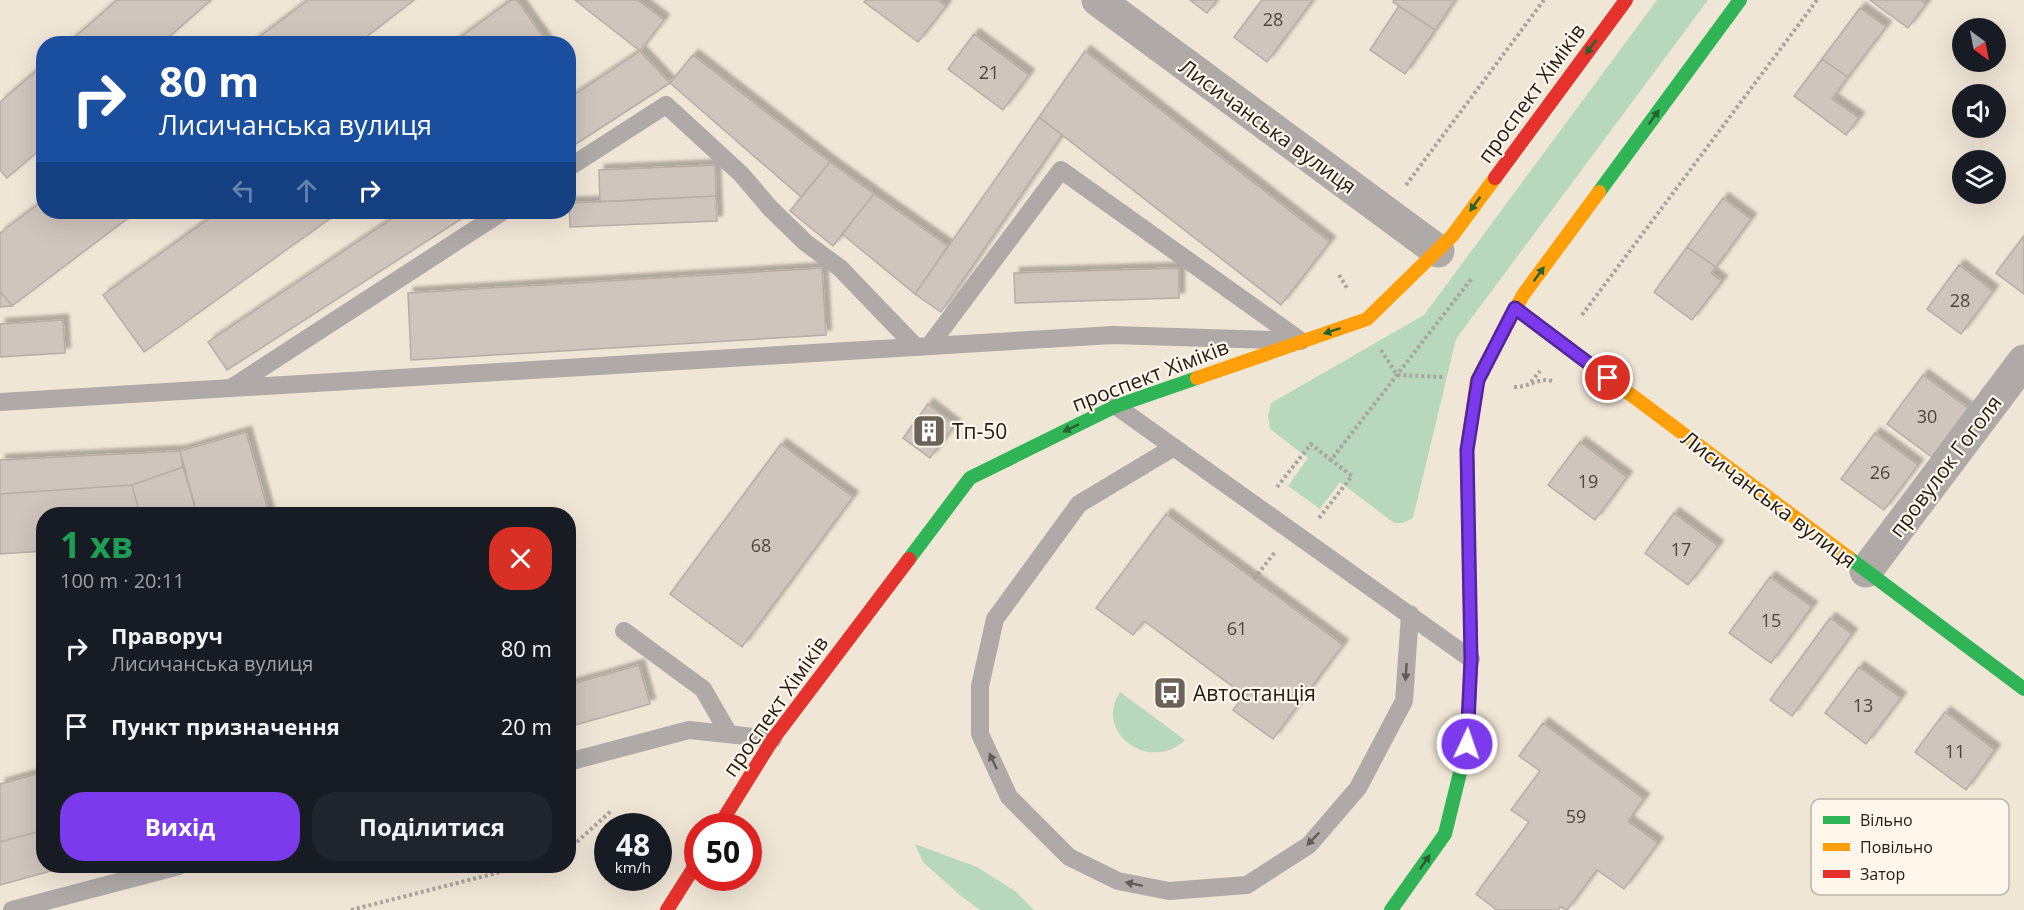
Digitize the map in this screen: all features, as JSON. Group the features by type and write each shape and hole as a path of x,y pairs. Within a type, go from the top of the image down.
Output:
{"main road":[{"name":"проспект Хіміків","path":"727,813 773,739 970,478 1116,406 1367,319 1452,236 1626,0"},
{"path":"1391,910 1445,834 1467,744 1471,659 1467,450 1478,380 1515,308 1740,0"},
{"name":"Лисичанська вулиця","path":"1515,308 2024,689"},
{"path":"667,910 684,883"}],"street":[{"name":"Лисичанська вулиця","path":"1098,0 1438,251"},
{"name":"провулок Гоголя","path":"1866,571 2024,361"}],"lane":[{"path":"576,163 666,105 741,174 770,208 806,243 840,268 922,346"},
{"path":"922,346 1061,170 1302,341"},
{"path":"230,389 491,219"},
{"path":"0,402 1113,334 1302,341"},
{"path":"1116,406 1471,659"},
{"path":"1174,447 1079,504 995,619 980,686 980,734 1009,796 1069,856 1118,881 1169,891 1247,885 1309,844 1358,788 1404,701 1410,614"},
{"path":"624,631 703,689 729,734"},
{"path":"576,760 689,730 773,739"},
{"path":"12,910 152,873"}],"path":[{"path":"1405,186 1544,0"},
{"path":"1530,382 1817,0"},
{"path":"1339,275 1367,319 1378,347 1397,375"},
{"path":"1331,460 1472,278"},
{"path":"1397,375 1478,380 1518,387 1543,379 1562,384"},
{"path":"1284,494 1276,488 1311,444 1352,476 1318,520 1312,515"},
{"path":"576,843 612,810"},
{"path":"351,910 496,873"}],"green space":[{"path":"1657,0 1708,0 1456,339 1413,518 1403,523 1394,523 1340,482 1320,509 1288,486 1308,458 1270,429 1268,416 1271,403 1424,315"},
{"path":"1120,692 1185,740 1171,749 1157,752 1142,750 1130,744 1120,734 1114,722 1114,707"},
{"path":"915,844 977,867 1015,891 1034,910 980,910 923,862"}],"building":[{"path":"117,0 211,0 170,36 76,36"},
{"path":"308,0 414,0 367,36 261,36"},
{"path":"511,0 517,0 542,36 462,36"},
{"path":"575,0 638,0 664,20 640,51"},
{"path":"866,0 938,0 946,6 918,42 864,2"},
{"path":"1190,0 1217,0 1207,13"},
{"path":"1262,0 1313,0 1267,62 1234,37"},
{"path":"1394,0 1455,0 1435,30 1393,2"},
{"path":"1870,0 1921,0 1926,4 1908,28"},
{"path":"1399,6 1435,30 1405,74 1370,50"},
{"path":"1860,8 1886,27 1848,77 1822,59"},
{"path":"974,34 1029,75 1003,110 948,69"},
{"path":"640,51 670,83 576,144 576,94"},
{"path":"1085,51 1330,242 1281,305 1039,117"},
{"path":"693,55 830,162 801,197 670,83"},
{"path":"1822,59 1848,77 1832,99 1859,118 1846,135 1794,96"},
{"path":"36,71 36,153 7,178 0,170 0,102"},
{"path":"1039,117 1062,135 941,312 915,294"},
{"path":"830,162 874,194 833,246 790,211"},
{"path":"715,165 716,196 600,202 599,170"},
{"path":"874,194 948,246 915,294 842,234"},
{"path":"716,196 717,221 570,227 570,219 576,219 576,203"},
{"path":"1723,198 1751,219 1716,267 1687,247"},
{"path":"36,206 36,219 127,219 12,306 0,291 0,233"},
{"path":"208,219 329,219 144,352 103,295"},
{"path":"392,219 461,219 227,370 208,342"},
{"path":"2024,236 2024,294 1996,273"},
{"path":"1687,247 1716,267 1711,273 1722,281 1692,320 1654,292"},
{"path":"1959,265 1993,291 1961,334 1927,309"},
{"path":"822,268 826,335 411,360 408,293"},
{"path":"1179,268 1179,298 1015,303 1014,273"},
{"path":"0,291 12,306 0,307"},
{"path":"63,320 65,353 0,357 0,324"},
{"path":"1923,375 1968,408 1932,457 1887,424"},
{"name":"Тп-50","path":"928,404 955,425 930,458 903,438"},
{"path":"246,432 267,507 195,507 180,451"},
{"path":"1875,433 1918,465 1884,510 1841,479"},
{"path":"1580,442 1627,477 1595,520 1548,485"},
{"path":"781,444 853,497 742,647 670,594"},
{"path":"180,451 183,467 132,485 0,494 0,460"},
{"path":"183,467 195,507 138,507 132,485"},
{"path":"132,485 138,507 36,507 36,552 0,554 0,494"},
{"path":"1674,513 1718,546 1688,585 1645,553"},
{"path":"1166,514 1343,645 1273,739 1233,710 1244,695 1144,621 1133,635 1096,608"},
{"path":"1770,577 1812,607 1771,663 1729,633"},
{"path":"1830,618 1852,634 1792,716 1770,700"},
{"path":"639,665 650,704 576,725 576,683"},
{"path":"1859,667 1901,698 1866,744 1825,713"},
{"path":"1945,712 1995,750 1966,790 1915,752"},
{"path":"1543,723 1644,799 1628,821 1658,843 1624,889 1597,870 1567,910 1560,907 1558,910 1497,910 1476,894 1529,822 1511,810 1540,771 1519,756"},
{"path":"36,774 36,832 0,842 0,784"},
{"path":"36,832 36,873 44,873 0,885 0,842"}],"traffic: fast":[{"path":"1599,192 1740,0"},
{"path":"909,559 970,478 1116,406 1197,378"},
{"path":"1848,557 2024,689"},
{"path":"1391,910 1445,834 1467,744 1471,659 1470,613"}],"traffic: slow":[{"path":"1197,378 1367,319 1452,236 1495,178"},
{"path":"1470,613 1467,450 1477,380 1523,295 1599,192"},
{"path":"1515,308 1848,557"}],"traffic: jam":[{"path":"1495,178 1626,0"},
{"path":"727,813 773,739 909,559"},
{"path":"667,910 684,883"}],"place":[{"name":"Тп-50","path":"929,431"},
{"name":"Автостанція","path":"1170,693"}],"route":[{"path":"1467,744 1471,659 1467,450 1478,380 1515,308 1608,378"}]}
